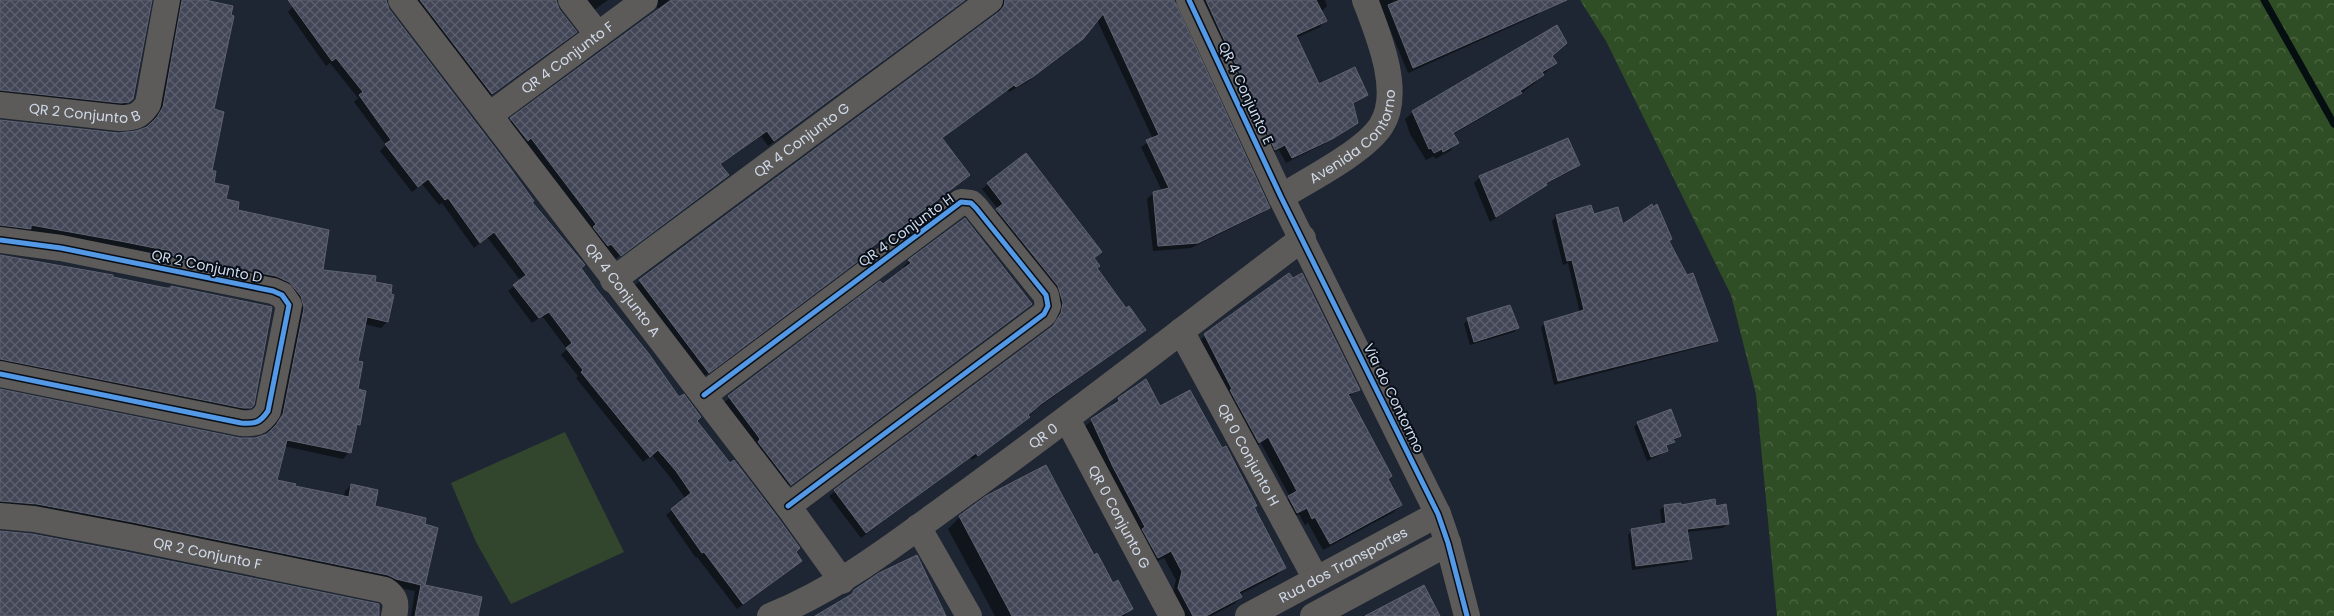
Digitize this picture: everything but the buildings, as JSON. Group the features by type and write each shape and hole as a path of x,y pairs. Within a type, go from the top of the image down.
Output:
{"street":[{"name":"QR 2 Conjunto B","path":"0,105 120,118 132,118 141,114 148,104 167,0"},
{"name":"QR 4 Conjunto A","path":"401,0 490,114 613,280 704,395 842,581"},
{"path":"571,0 598,35"},
{"name":"QR 4 Conjunto F","path":"490,114 645,0"},
{"name":"QR 4 Conjunto G","path":"613,280 990,0"},
{"name":"QR 4 Conjunto E","path":"1189,0 1281,197"},
{"name":"Avenida Contorno","path":"1281,197 1356,150 1372,138 1382,125 1388,108 1390,87 1378,34 1365,0"},
{"name":"Via do Contormo","path":"1281,197 1303,238 1438,514 1448,543 1467,616"},
{"name":"QR 4 Conjunto H","path":"704,395 961,202 971,203 976,208 1046,295 1048,306 1044,314 788,506"},
{"name":"QR 0","path":"770,616 801,610 842,581 1068,419 1303,238"},
{"name":"QR 2 Conjunto D","path":"0,240 61,248 272,291 282,295 289,305 268,411 262,421 254,424 241,423 0,374"},
{"name":"QR 0 Conjunto H","path":"1181,331 1316,579"},
{"name":"QR 0 Conjunto G","path":"1068,419 1172,616"},
{"name":"Rua dos Transportes","path":"1248,616 1438,514"},
{"name":"QR 2 Conjunto F","path":"0,516 130,537 385,590 392,594 395,600 394,616"},
{"path":"918,527 969,616"},
{"path":"1313,616 1448,543"}],"green space":[{"path":"1580,0 2334,0 2334,616 1777,616 1756,394 1731,295 1606,41"},
{"path":"565,432 624,552 511,604 476,542 451,483"}],"waterway":[{"path":"2264,0 2334,124"}],"cycle path":[{"path":"1189,0 1281,197 1438,514 1448,543 1467,616"},
{"path":"704,395 961,202 971,203 976,208 1046,295 1048,306 1044,314 788,506"},
{"path":"0,240 61,248 273,291 282,295 289,305 268,411 260,420 254,423 241,423 0,374"}]}
